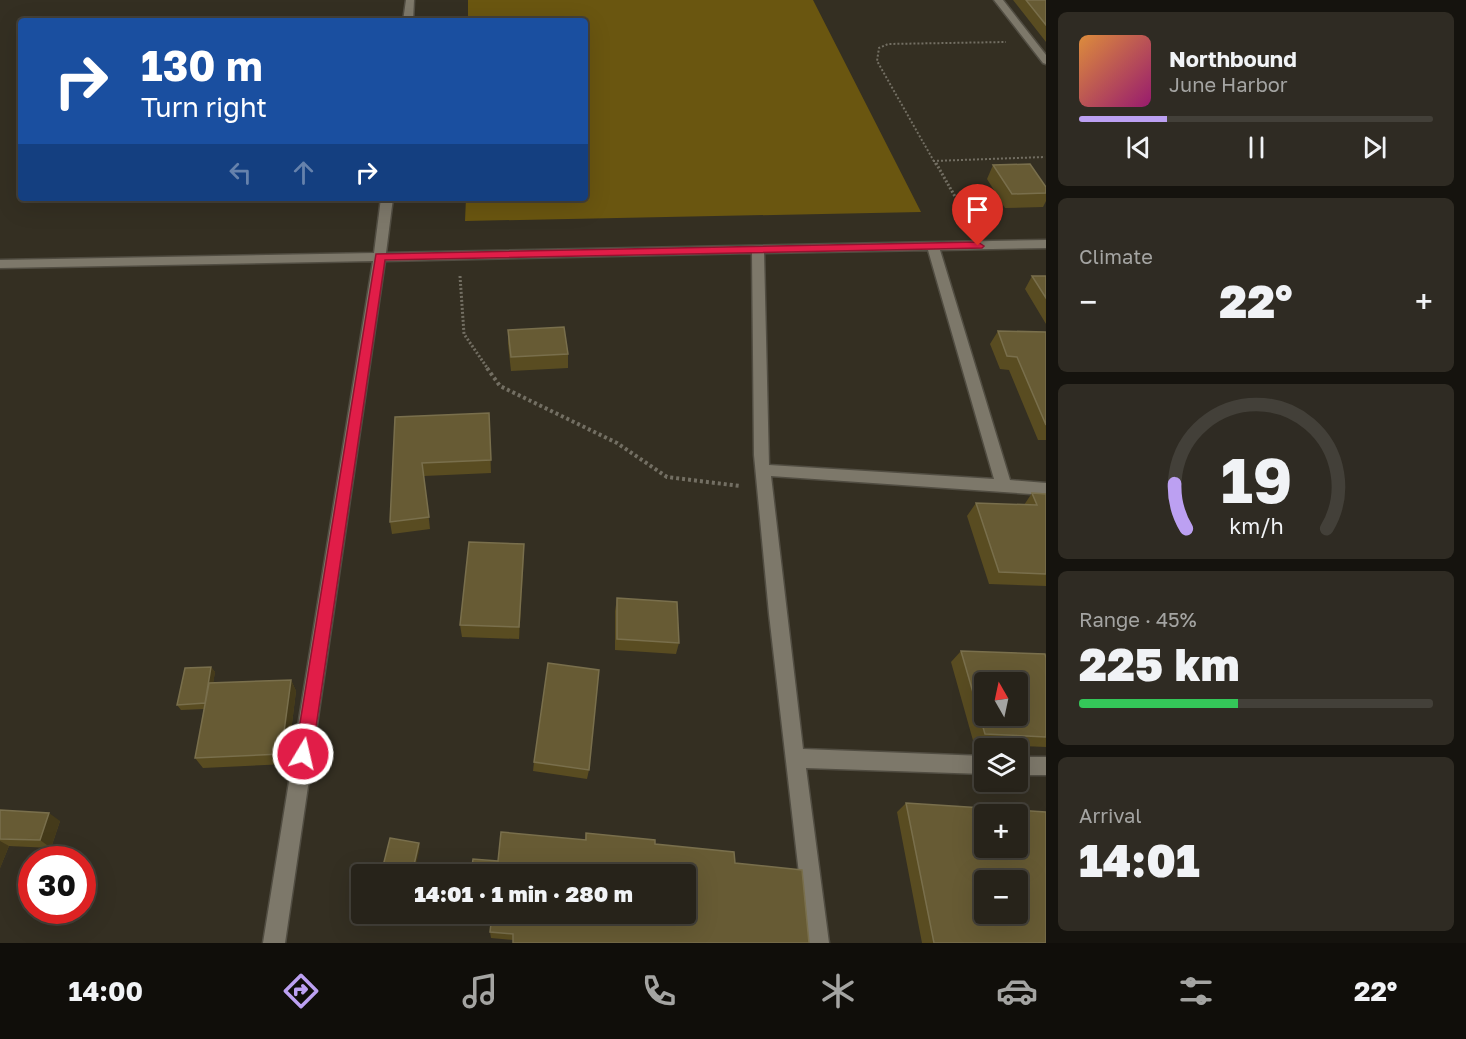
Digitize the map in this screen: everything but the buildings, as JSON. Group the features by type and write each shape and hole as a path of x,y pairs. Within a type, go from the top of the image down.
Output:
{"street":[{"path":"408,18 410,0"},
{"path":"998,0 1046,61"},
{"path":"1030,41 1046,41"},
{"path":"274,943 387,201"},
{"path":"0,264 1046,244"},
{"path":"933,247 1004,487"},
{"path":"758,250 764,489 818,943"},
{"path":"763,470 1046,489"},
{"path":"796,758 974,765"},
{"path":"1028,766 1046,766"}],"path":[{"path":"962,209 877,61 879,48 888,44 1030,41"},
{"path":"933,161 1045,157"},
{"path":"458,255 464,334 500,386 617,443 667,477 764,489"}],"shaded area":[{"path":"468,0 813,0 921,212 465,221 466,201 588,201 588,18 468,18"}],"route":[{"path":"303,754 380,256 978,246"}]}
